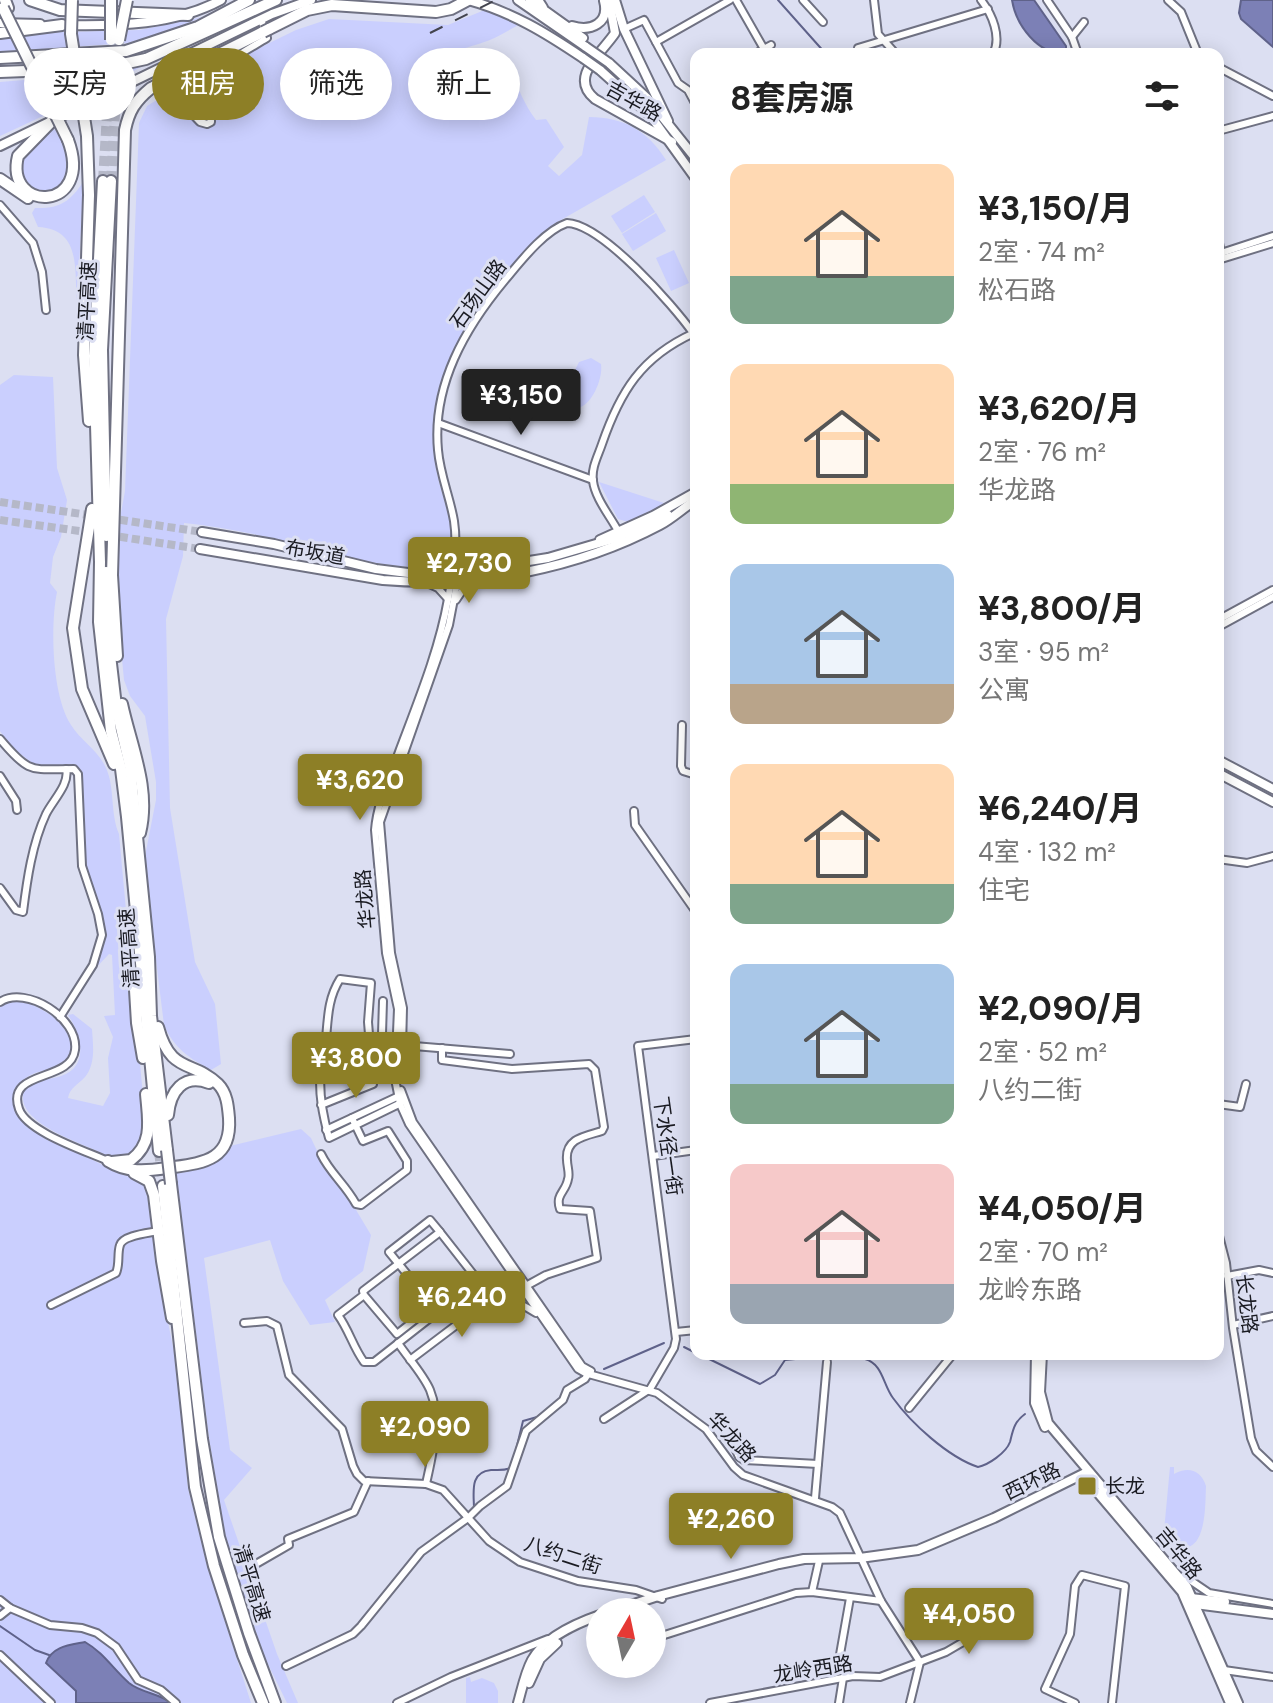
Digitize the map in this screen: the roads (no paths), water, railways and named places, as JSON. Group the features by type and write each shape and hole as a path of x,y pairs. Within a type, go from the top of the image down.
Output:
{"highway":[{"path":"30,0 60,10 188,15"},
{"path":"72,0 71,34 87,136 89,195 84,355 91,511 73,628 82,689 122,782"},
{"path":"111,0 115,40 127,0"},
{"path":"0,58 126,51 198,27 249,0"},
{"path":"0,72 104,68 137,61 170,50 276,0"},
{"path":"138,843 143,820 142,802 137,753 121,693 112,575 125,130 131,109 151,88 307,10 332,5 436,12 451,9 468,0"},
{"path":"0,179 35,201 53,203 74,188 80,171 79,153 4,4"},
{"path":"0,33 62,25"},
{"path":"53,120 18,156 17,178 28,192 44,198 66,189 75,165 70,138"},
{"name":"清平高速","path":"163,1150 138,843 129,760 116,706 106,613 102,350 107,181 94,356 100,562 98,611 111,731 122,782 133,888 167,1185 195,1487 214,1566 261,1703"},
{"path":"112,1164 131,1160 142,1150 148,1133 145,1078 136,1016 133,888"},
{"path":"112,1164 146,1171 202,1163 220,1152 229,1133 228,1107 221,1088 175,1059 163,1041 149,957"},
{"path":"112,1164 147,1167 193,1160 213,1152 221,1142 224,1125 221,1098 211,1085 192,1080 176,1089 168,1110 163,1150"},
{"path":"112,1164 141,1176 151,1185 164,1276 184,1366"},
{"name":"清平高速","path":"167,1185 209,1491 227,1565 276,1703"}],"main road":[{"path":"0,23 62,25 154,21 188,15 221,0"},
{"path":"136,80 261,19 311,0"},
{"path":"468,0 497,8 529,23 600,70 639,103 672,142 690,170"},
{"path":"518,0 588,45"},
{"path":"530,0 562,22 648,99 690,151"},
{"path":"562,22 591,28 600,23 609,0"},
{"path":"609,0 616,28 610,40"},
{"name":"吉华路","path":"609,0 668,121"},
{"path":"610,40 624,29"},
{"name":"吉华路","path":"610,40 587,69 584,82 587,91 595,99 672,142"},
{"path":"0,146 53,120"},
{"path":"596,543 690,495"},
{"name":"布坂道","path":"202,532 274,544 376,569 478,578 569,562 626,542 690,504"},
{"name":"布坂道","path":"200,549 383,580 424,582 536,560 613,539 668,517"},
{"path":"1224,763 1273,789"},
{"path":"1224,776 1273,802"},
{"name":"吉华路","path":"1035,1360 1033,1386 1038,1416 1049,1434 1192,1601 1230,1703"},
{"name":"吉华路","path":"1042,1360 1040,1392 1043,1410 1055,1434 1084,1474 1180,1579 1238,1703"},
{"name":"西环路","path":"660,1598 779,1567 918,1550 994,1518 1084,1474"},
{"name":"西环路","path":"660,1598 804,1559 863,1559"},
{"path":"1192,1601 1273,1609"},
{"path":"521,1703 533,1656 570,1628 586,1623"},
{"path":"521,1703 532,1672 544,1653 586,1625"}],"street":[{"path":"656,42 733,0 765,48"},
{"path":"803,0 823,22"},
{"path":"874,0 878,34 890,48"},
{"path":"981,0 988,9 996,40 994,48"},
{"path":"1047,0 1076,48"},
{"path":"1168,0 1181,12 1196,48"},
{"path":"858,48 988,9"},
{"path":"249,48 267,38 261,19"},
{"path":"624,29 644,20 678,83 690,94"},
{"path":"1072,37 1084,22"},
{"path":"1224,70 1273,96"},
{"path":"1224,129 1273,116"},
{"path":"0,205 33,243 42,272 46,310"},
{"name":"石场山路","path":"451,601 455,576 455,528 440,464 438,423 447,377 464,337 516,267 562,225 579,225 621,256 655,287 690,326"},
{"path":"1224,253 1273,236"},
{"path":"1224,254 1273,243"},
{"path":"618,531 593,480 594,465 612,414 626,388 656,356 690,335"},
{"path":"438,423 593,480"},
{"path":"424,582 438,588 451,601 478,578"},
{"path":"1224,617 1273,590"},
{"path":"1224,624 1273,597"},
{"name":"华龙路","path":"451,601 449,625 380,822 391,953 403,1008 397,1062 401,1099 409,1124 578,1369 651,1388 708,1427 745,1472 833,1504 845,1513 881,1601 920,1662"},
{"name":"华龙路","path":"400,1045 398,1009 386,953 375,820 451,601"},
{"path":"682,725 681,766 683,771 690,773"},
{"path":"0,739 26,765 41,771 74,769 78,774 82,866 102,935 93,965 60,1017"},
{"path":"0,888 16,910 23,912 37,838 67,778 66,769"},
{"path":"0,776 16,801 17,810"},
{"path":"634,811 635,825 690,903"},
{"path":"1224,860 1247,863 1273,856"},
{"path":"321,1105 373,1084 368,1022 371,983 340,979 328,1010 320,1072 321,1105 329,1138 353,1122 401,1099"},
{"path":"0,1002 19,996 33,1001 60,1017 74,1038 72,1060 58,1071 26,1082 20,1090 18,1106 23,1117 31,1125 112,1164"},
{"path":"383,1001 382,1034 388,1055 397,1062"},
{"name":"下水径一街","path":"604,1419 651,1388 674,1348 676,1332 638,1046 690,1040"},
{"path":"400,1045 510,1054"},
{"path":"442,1048 442,1060 512,1069 589,1064 595,1070 604,1127 602,1131 575,1139 567,1152 569,1178 561,1190 558,1203 560,1209 590,1211 597,1258 546,1275 526,1286"},
{"path":"371,1057 388,1055"},
{"path":"1224,1106 1240,1107 1246,1084"},
{"name":"华龙路","path":"401,1099 413,1122 589,1373"},
{"path":"326,1130 353,1122"},
{"path":"321,1154 356,1204 361,1205 407,1170 407,1161 388,1131 363,1141 353,1122"},
{"path":"653,1156 690,1151"},
{"path":"364,1295 338,1315 354,1348 364,1362 370,1363 398,1343 435,1309 473,1274 430,1220 389,1252 435,1309"},
{"path":"51,1305 116,1273 120,1263 120,1245 124,1240 158,1231"},
{"path":"440,1232 363,1291 397,1334 457,1297 472,1294 512,1298 551,1321"},
{"name":"长龙路","path":"1224,1261 1251,1438 1256,1451 1273,1467"},
{"path":"1227,1276 1259,1270 1273,1273"},
{"path":"410,1360 497,1295"},
{"path":"1233,1325 1273,1316"},
{"path":"244,1323 267,1321 277,1326 289,1375 342,1429 357,1474 368,1481 426,1484 435,1446 432,1398 429,1387 398,1343"},
{"path":"676,1332 690,1331"},
{"path":"909,1408 948,1360"},
{"path":"815,1498 827,1362"},
{"path":"286,1666 353,1634 421,1552 507,1486 523,1437 532,1424 563,1400 567,1390 589,1373"},
{"name":"华龙路","path":"651,1388 706,1429 743,1475 837,1510 846,1521 863,1559"},
{"path":"730,1437 739,1457 744,1460 818,1464"},
{"path":"249,1568 289,1545 288,1539 354,1512 368,1481"},
{"name":"八约二街","path":"426,1484 451,1496 489,1541 520,1562 578,1581 660,1598"},
{"path":"812,1592 819,1561"},
{"path":"1075,1703 1045,1689 1070,1634 1075,1586 1082,1575 1125,1586 1112,1703"},
{"path":"1180,1579 1184,1576 1209,1593 1273,1609"},
{"path":"666,1635 796,1593 812,1592 881,1601"},
{"path":"839,1660 850,1598"},
{"path":"0,1600 10,1608 50,1625 82,1628 97,1633 116,1647 138,1680 161,1690 176,1703"},
{"path":"0,1616 10,1608"},
{"name":"龙岭西路","path":"710,1703 843,1678 880,1677 946,1652 982,1631 1009,1623"},
{"path":"397,1703 570,1628"},
{"path":"0,1655 51,1703"},
{"path":"910,1703 920,1662"},
{"path":"1224,1670 1273,1677"},
{"path":"839,1703 843,1678"}],"waterway":[{"path":"778,0 821,48"},
{"path":"604,1369 664,1343"},
{"path":"684,1347 690,1350"},
{"path":"711,1360 760,1384 775,1375 785,1360"},
{"path":"867,1360 876,1365 893,1398 920,1428 955,1456 978,1467 1005,1450 1016,1423 1025,1414"},
{"path":"514,1458 523,1421 537,1417 549,1408"},
{"path":"474,1509 474,1484 479,1475 511,1468"},
{"path":"0,1626 35,1650 49,1655"}],"tunnel":[{"path":"111,181 120,31"},
{"path":"103,181 111,46"},
{"path":"0,502 95,516"},
{"path":"108,518 202,532"},
{"path":"0,520 94,533"},
{"path":"108,535 200,549"},
{"path":"159,1151 163,1186"}],"railway":[{"path":"430,33 496,0"}],"place":[{"name":"长龙","path":"1087,1486"}]}
